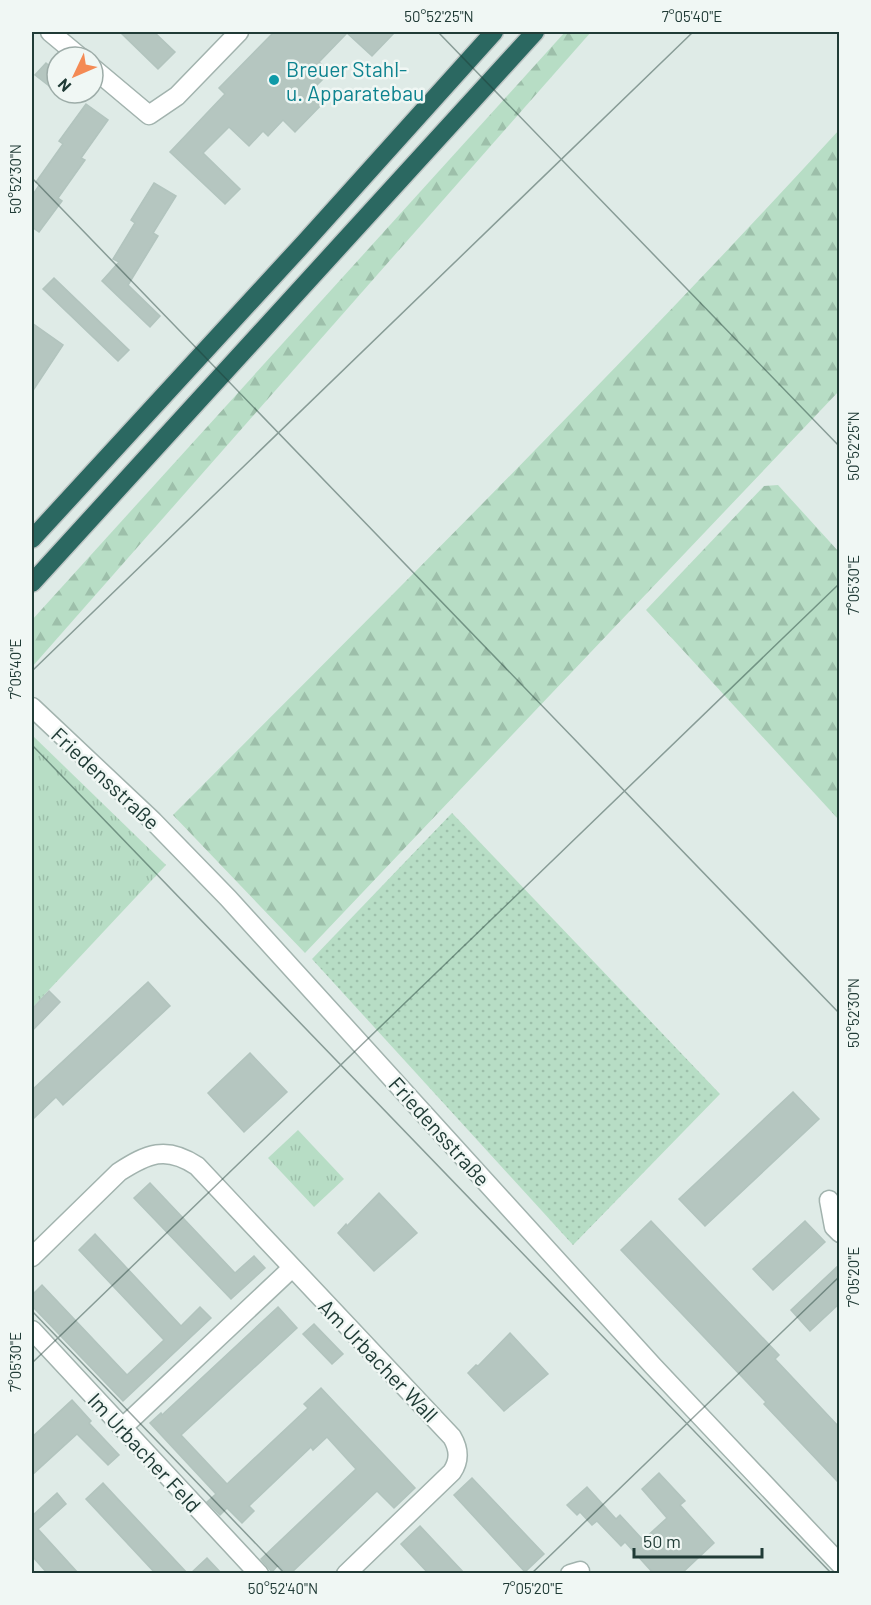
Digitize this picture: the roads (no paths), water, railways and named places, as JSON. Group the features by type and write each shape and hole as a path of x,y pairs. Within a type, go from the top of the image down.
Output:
{"highway":[{"path":"32,539 494,32"},
{"path":"32,583 535,32"}],"street":[{"path":"50,32 66,45"},
{"path":"105,78 149,115 177,96 239,32"},
{"name":"Friedensstraße","path":"32,707 153,821 228,898 654,1366 840,1564"},
{"name":"Am Urbacher Wall","path":"32,1257 119,1172 145,1157 158,1153 179,1155 197,1166 457,1445 458,1464 452,1472 346,1574"},
{"path":"829,1200 834,1227 840,1233"},
{"path":"122,1428 292,1268"},
{"name":"Im Urbacher Feld","path":"32,1330 259,1574"}],"place":[{"name":"Breuer Stahl- u. Apparatebau","path":"274,80"}]}
